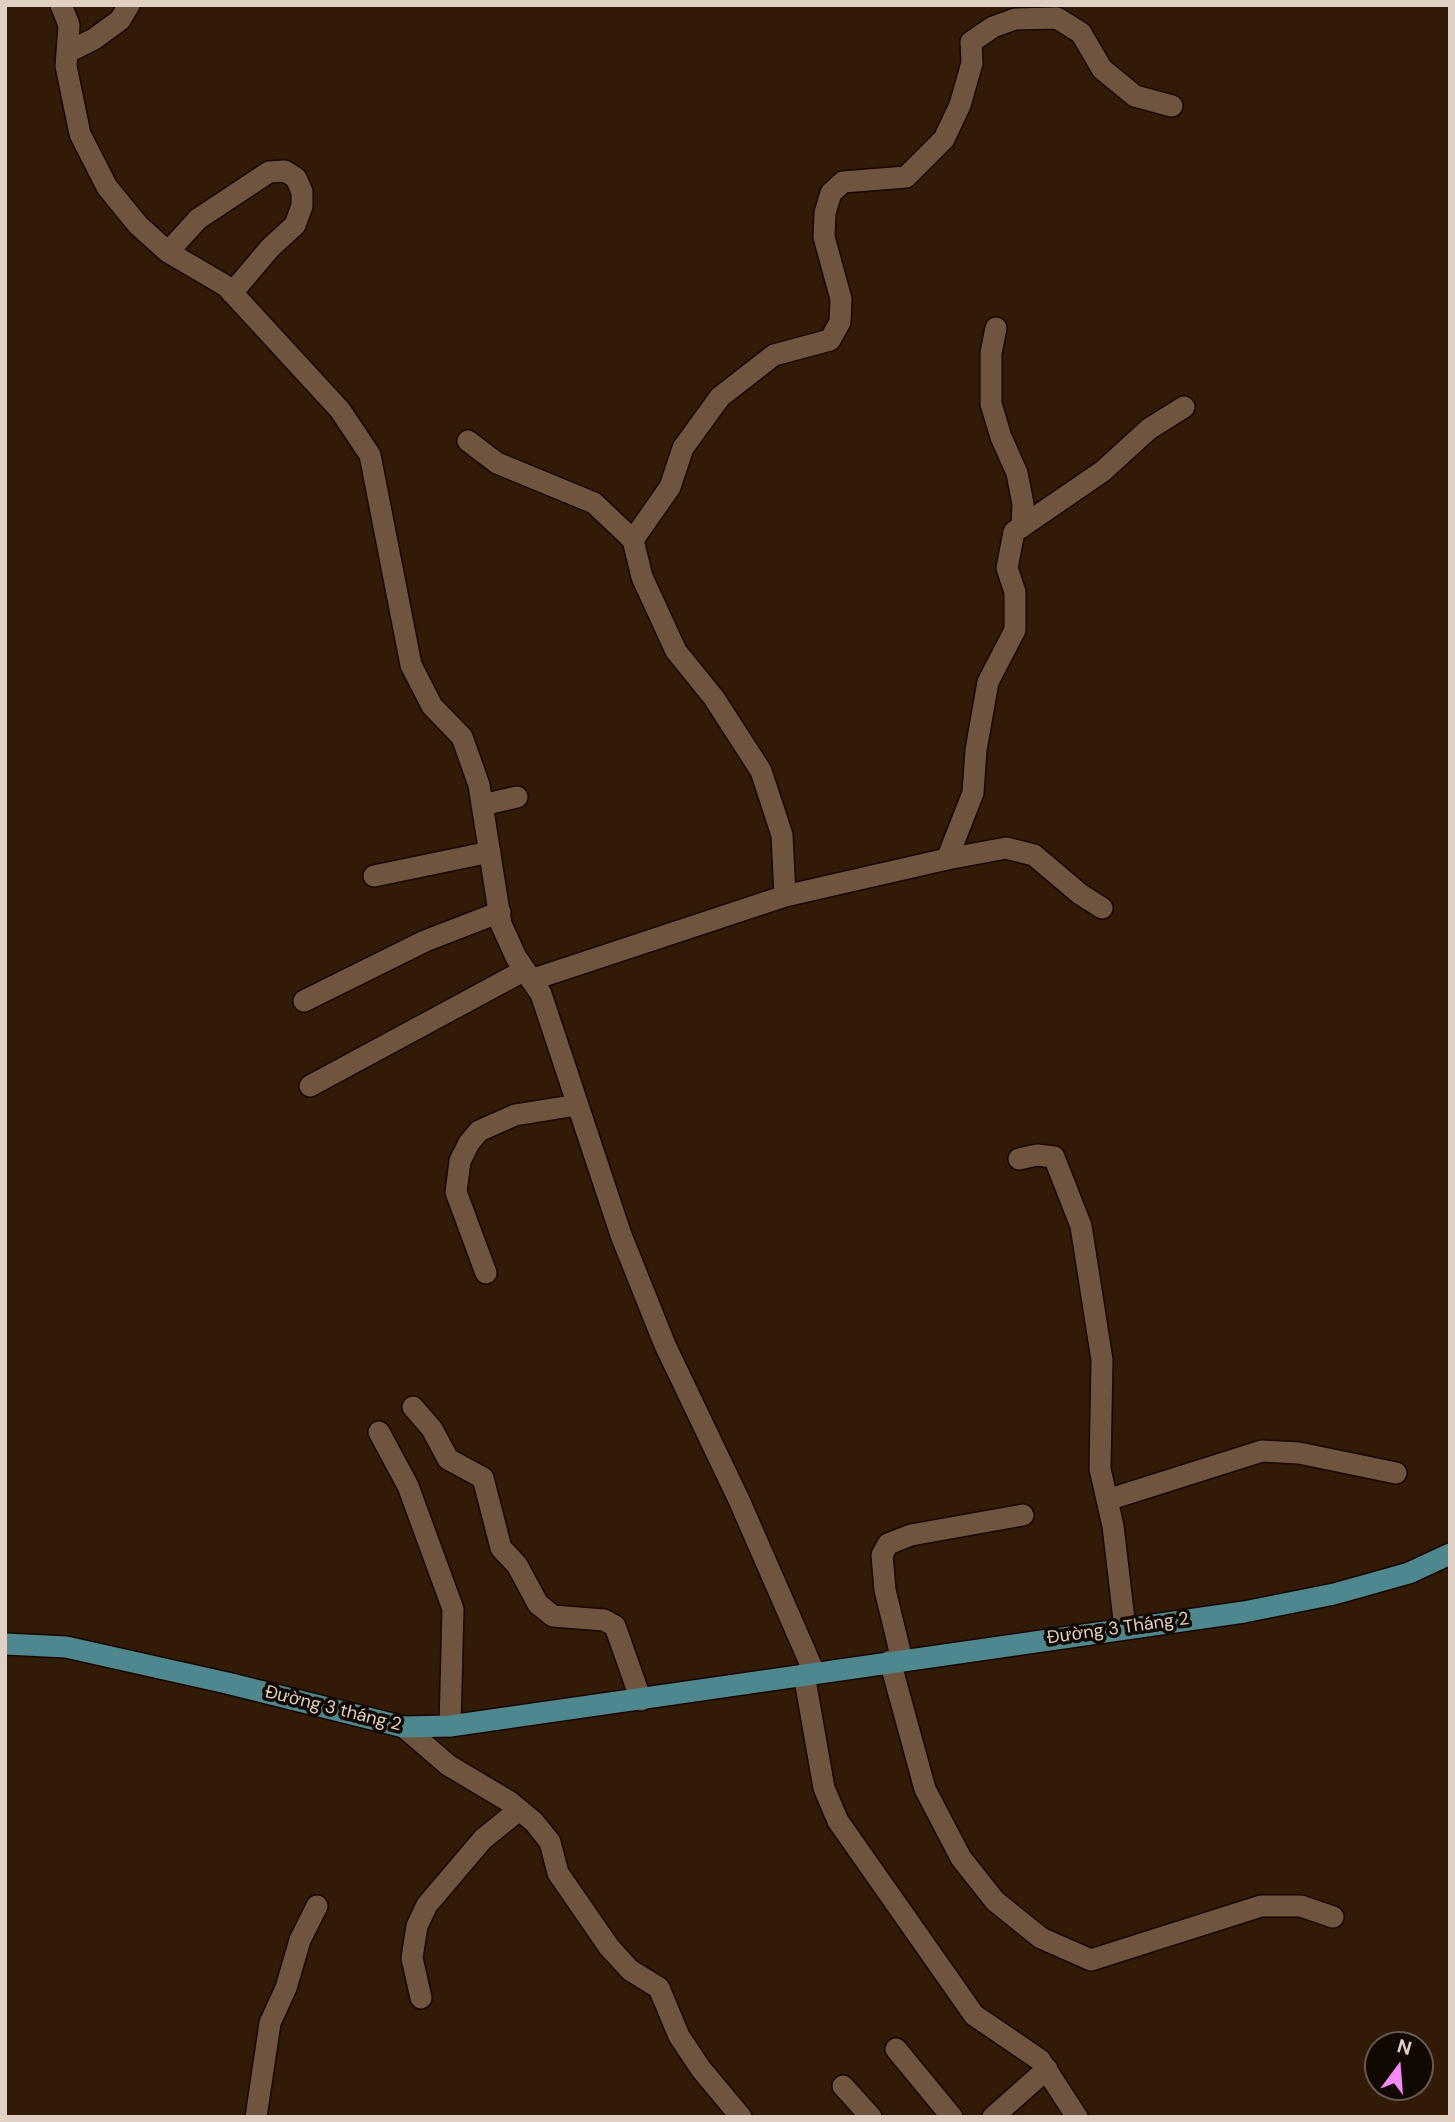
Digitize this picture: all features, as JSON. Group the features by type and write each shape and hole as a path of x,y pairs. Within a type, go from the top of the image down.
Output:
{"main road":[{"name":"Đường 3 Tháng 2","path":"746,1683 780,1676 1244,1612 1334,1594 1409,1573 1450,1555"},
{"name":"Đường 3 tháng 2","path":"5,1644 66,1647 404,1727 450,1726 746,1683"}],"street":[{"path":"61,5 69,25 66,66 80,134 107,187 138,225 168,252 232,293 340,410 370,455 411,666 432,706 462,737 479,785 501,924 541,994 621,1235 665,1345 738,1500 809,1673 824,1788 838,1821 974,2014 1040,2060 1077,2117"},
{"path":"68,52 94,39 120,20 129,5"},
{"path":"633,540 670,487 683,448 720,397 774,355 830,340 841,322 841,299 824,237 825,214 831,193 843,182 906,177 944,139 960,105 972,63 971,42 993,27 1015,19 1057,18 1081,33 1102,69 1135,96 1172,106"},
{"path":"168,252 198,219 269,172 285,172 296,178 302,199 295,225 270,248 232,293"},
{"path":"996,328 991,353 991,404 1001,437 1017,473 1023,504 1022,527"},
{"path":"947,859 973,793 976,750 988,682 1015,630 1015,592 1007,568 1014,532 1103,471 1149,429 1184,407"},
{"path":"468,441 497,463 594,503 633,540 642,577 677,650 714,698 761,771 782,835 785,896"},
{"path":"482,805 517,797"},
{"path":"310,1086 528,975 785,896 947,859 1006,848 1034,855 1080,894 1102,908"},
{"path":"374,876 490,852"},
{"path":"303,1001 425,941 500,912"},
{"path":"486,1273 456,1192 460,1161 469,1143 479,1131 515,1115 577,1105"},
{"path":"1019,1160 1037,1155 1054,1157 1081,1226 1102,1360 1100,1469 1125,1628"},
{"path":"414,1406 432,1429 448,1459 483,1478 501,1548 517,1565 538,1604 553,1615 590,1618 615,1626 641,1700"},
{"path":"379,1432 408,1486 453,1609 450,1726"},
{"path":"1107,1500 1262,1451 1298,1452 1396,1473"},
{"path":"1023,1515 911,1535 888,1544 882,1555 896,1660 925,1789 961,1858 995,1901 1041,1938 1091,1960 1261,1906 1301,1906 1334,1917"},
{"path":"404,1727 448,1765 534,1822 550,1842 558,1873 609,1947 630,1970 659,1988 679,2036 701,2069 741,2117"},
{"path":"421,1998 412,1958 417,1926 427,1905 483,1839 519,1810"},
{"path":"256,2117 270,2023 286,1988 300,1940 317,1906"},
{"path":"896,2049 952,2117"},
{"path":"993,2117 1047,2069"},
{"path":"843,2086 871,2117"}]}
